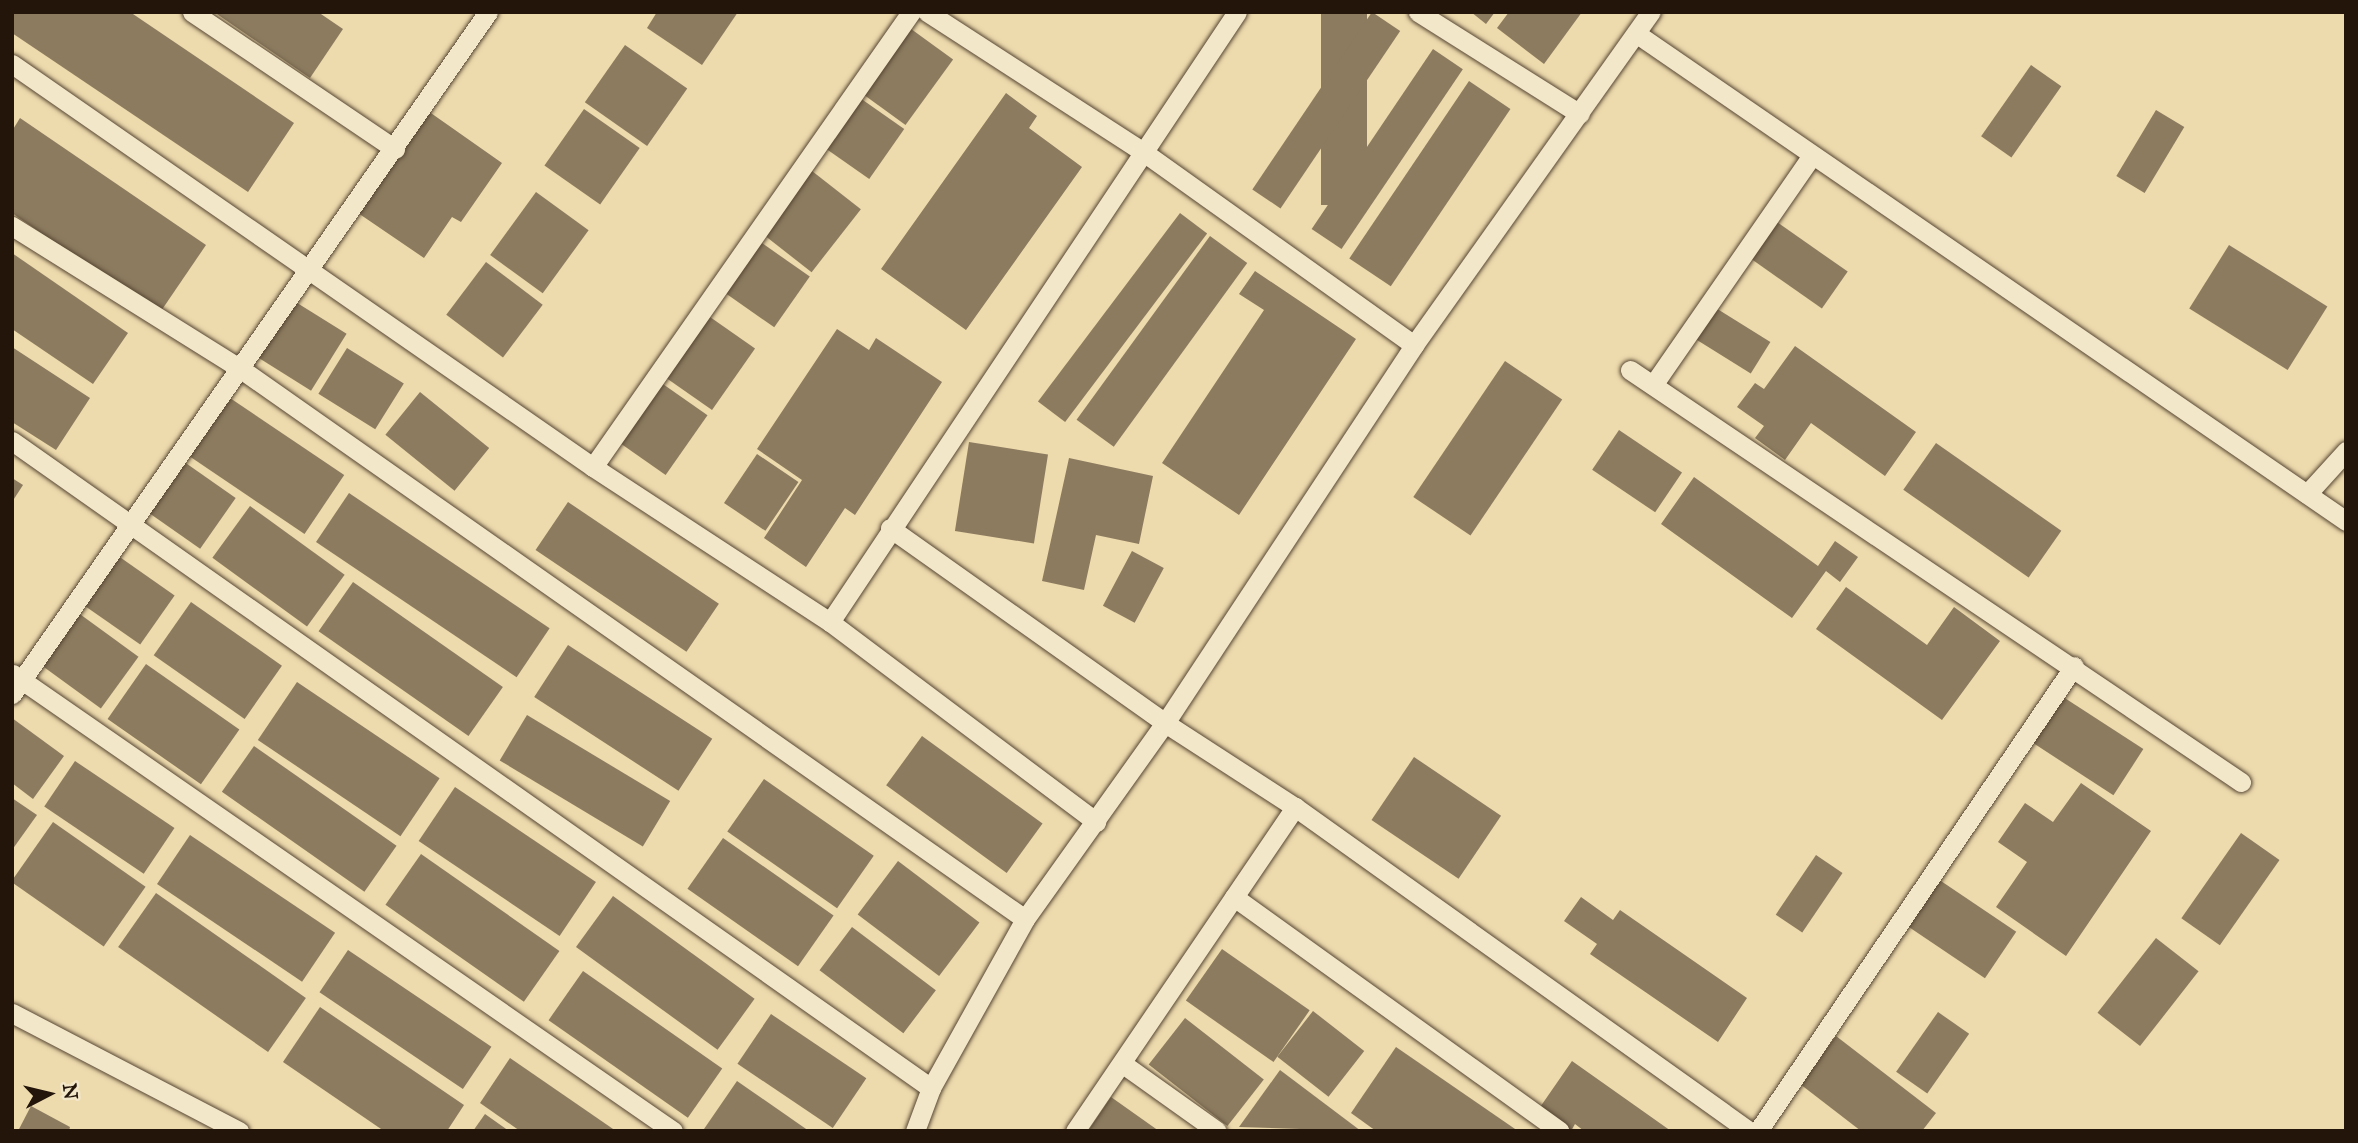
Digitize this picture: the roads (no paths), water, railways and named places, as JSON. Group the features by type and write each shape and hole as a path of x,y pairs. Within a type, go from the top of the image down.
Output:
{"lane":[{"path":"192,12 395,149"},
{"path":"488,12 310,272 238,367 15,682 673,1131"},
{"path":"593,467 911,12"},
{"path":"927,12 1142,151 1414,345"},
{"path":"830,622 890,528 1237,12"},
{"path":"1418,12 1580,114"},
{"path":"915,1131 931,1088 1025,919 1165,723 1414,345 1651,12"},
{"path":"1637,34 1811,157 2346,521"},
{"path":"12,64 593,467 830,622 1096,822"},
{"path":"1653,385 1811,157"},
{"path":"12,226 238,367 1025,919"},
{"path":"1630,370 2074,666 2242,782"},
{"path":"12,441 931,1088"},
{"path":"2307,494 2346,451"},
{"path":"890,528 1165,723 1295,807 1749,1131"},
{"path":"1758,1131 2074,666"},
{"path":"1075,1131 1295,807"},
{"path":"1234,897 1560,1131"},
{"path":"12,1013 239,1131"},
{"path":"1123,1064 1217,1131"}]}
